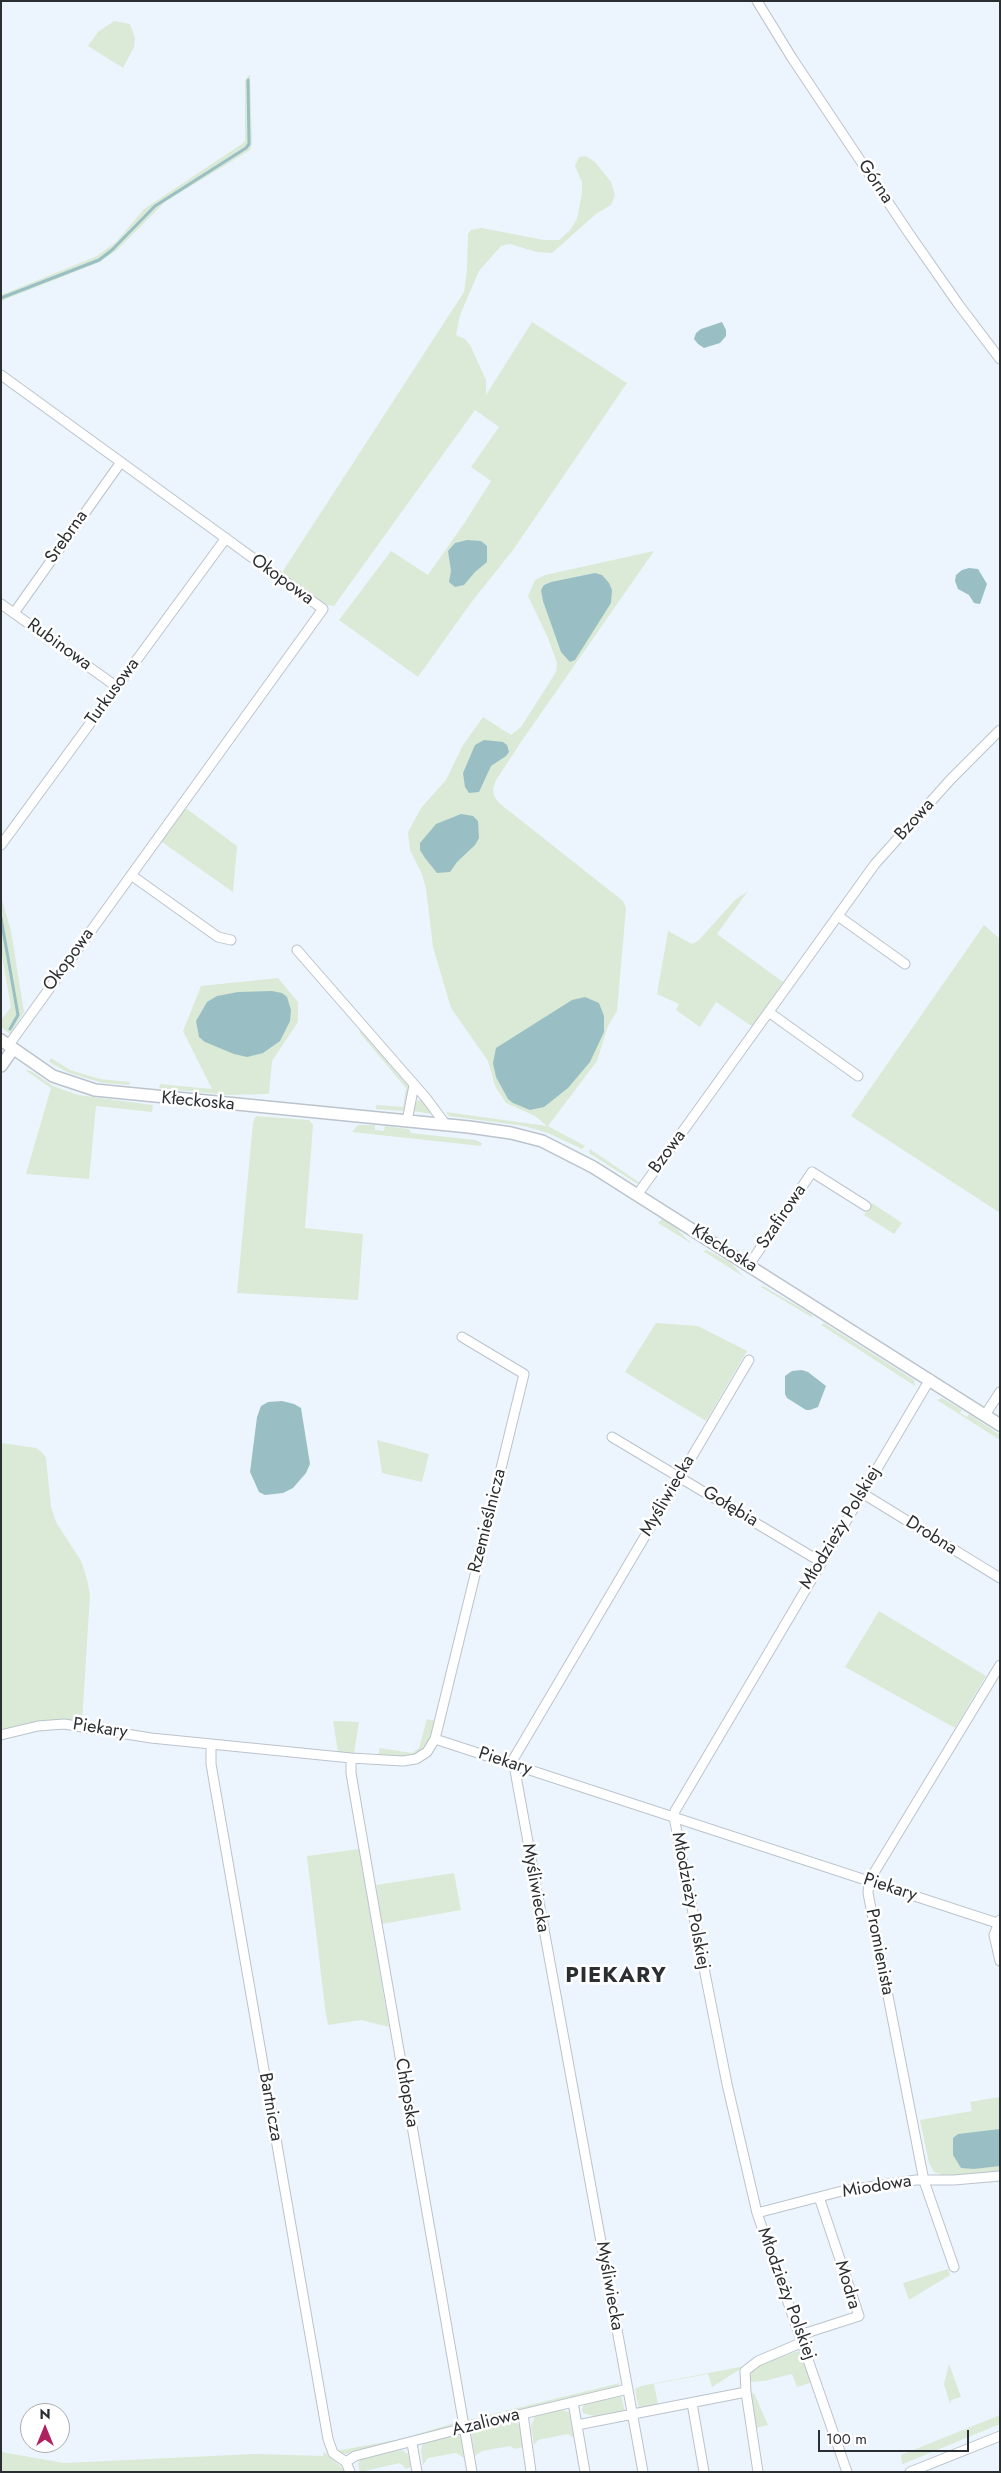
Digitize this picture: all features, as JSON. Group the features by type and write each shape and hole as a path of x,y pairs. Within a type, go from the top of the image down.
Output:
{"main road":[{"path":"1,1066 7,1045"},
{"name":"Kłeckoska","path":"7,1045 53,1076 95,1090 494,1130 542,1141 577,1158 638,1195 1000,1424"}],"street":[{"name":"Górna","path":"757,1 792,58 908,232 959,305 1000,359"},
{"name":"Okopowa","path":"1,375 323,609 7,1045"},
{"name":"Srebrna","path":"14,613 121,462"},
{"name":"Turkusowa","path":"1,845 226,538"},
{"name":"Rubinowa","path":"1,604 117,686"},
{"name":"Bzowa","path":"638,1195 875,864 951,779 1000,730"},
{"path":"131,875 218,937 230,940"},
{"path":"838,916 904,964"},
{"path":"297,950 426,1098 446,1125"},
{"path":"770,1013 858,1076"},
{"path":"407,1121 414,1085"},
{"name":"Szafirowa","path":"749,1265 812,1172 866,1206"},
{"name":"Rzemieślnicza","path":"435,1739 524,1374 462,1337"},
{"name":"Myśliwiecka","path":"643,2472 514,1758 749,1360"},
{"name":"Młodzieży Polskiej","path":"847,2472 757,2213 727,2084 674,1817 675,1811 930,1380"},
{"path":"985,1415 1000,1392"},
{"name":"Gołębia","path":"612,1437 821,1562"},
{"name":"Drobna","path":"862,1493 1000,1578"},
{"path":"869,1881 1000,1665"},
{"name":"Piekary","path":"1,1735 38,1726 64,1724 211,1745 403,1761 416,1759 427,1752 435,1739 999,1922"},
{"name":"Bartnicza","path":"211,1745 211,1764 328,2439 333,2453 346,2462"},
{"name":"Chłopska","path":"351,1758 351,1773 359,1824 472,2472"},
{"name":"Promienista","path":"869,1881 868,1893 924,2181 954,2267"},
{"path":"999,1922 994,1935 1000,1961"},
{"name":"Miodowa","path":"757,2213 842,2191 924,2181 1000,2176"},
{"name":"Modra","path":"802,2339 859,2316 819,2197"},
{"path":"758,2472 744,2377 749,2367 758,2361 802,2339"},
{"name":"Azaliowa","path":"346,2462 355,2456 628,2389"},
{"path":"577,2425 746,2392"},
{"path":"573,2402 585,2472"},
{"path":"692,2403 704,2472"},
{"path":"523,2414 531,2472"},
{"path":"910,2472 1000,2436"},
{"path":"412,2443 418,2472"},
{"path":"346,2462 350,2472"}],"green space":[{"path":"114,21 130,24 135,38 134,47 123,68 88,46 98,32"},
{"path":"250,74 252,143 250,150 165,202 117,250 100,262 1,301 1,295 97,256 116,242 144,209 242,144 245,141 245,81"},
{"path":"586,156 595,162 611,182 615,195 611,205 596,214 552,253 537,252 510,244 501,246 479,271 460,315 456,335 465,339 470,345 486,380 486,395 532,322 627,383 513,550 470,604 418,677 339,620 391,551 428,575 491,481 471,467 499,427 475,410 334,606 323,604 281,574 464,292 468,234 471,230 481,228 544,240 559,240 570,230 577,219 582,182 575,166 579,157"},
{"path":"654,551 521,742 496,780 493,789 494,796 499,803 623,901 626,908 617,1011 608,1026 597,1061 548,1126 585,1146 582,1149 548,1133 524,1126 449,1116 446,1112 547,1126 535,1116 506,1103 495,1086 488,1061 451,1008 433,947 426,889 422,874 410,850 408,832 421,808 446,780 463,745 483,717 511,735 521,727 556,672 557,663 548,638 528,596 535,580 545,575"},
{"path":"184,809 187,809 237,846 233,892 159,840"},
{"path":"748,891 717,934 783,982 753,1027 716,1002 700,1027 676,1010 679,1004 657,994 668,931 692,944 698,941 735,900"},
{"path":"1,896 11,931 24,1012 10,1034 1,1027 1,1020 11,1007 1,950"},
{"path":"984,925 1000,939 1000,1213 851,1116"},
{"path":"278,978 298,1002 298,1022 272,1061 269,1094 227,1095 159,1088 160,1084 212,1089 183,1031 201,986"},
{"path":"361,1031 410,1088 404,1111 376,1109 376,1105 403,1107 406,1088 359,1032"},
{"path":"51,1058 70,1070 100,1079 130,1082 129,1085 103,1083 69,1073 49,1062"},
{"path":"25,1070 31,1071 53,1086 78,1095 153,1105 152,1112 96,1106 89,1179 26,1174 51,1088"},
{"path":"422,1100 432,1114 413,1111 414,1104"},
{"path":"256,1116 309,1120 313,1125 305,1228 363,1234 358,1300 237,1293 253,1123"},
{"path":"358,1125 375,1125 375,1130 384,1131 385,1126 409,1129 411,1133 475,1140 482,1143 481,1146 352,1132"},
{"path":"590,1149 640,1183 638,1184 589,1153"},
{"path":"872,1203 902,1223 894,1234 864,1215"},
{"path":"662,1219 676,1228 692,1244 658,1223"},
{"path":"707,1250 731,1263 744,1277 703,1251"},
{"path":"763,1286 811,1314 813,1318 761,1287"},
{"path":"656,1323 698,1326 747,1351 706,1421 625,1372"},
{"path":"824,1323 914,1380 915,1386 821,1325"},
{"path":"942,1398 962,1410 960,1413 967,1417 969,1414 1000,1435 1000,1440 937,1400"},
{"path":"377,1440 429,1454 422,1482 382,1473"},
{"path":"1,1443 36,1448 46,1458 51,1507 56,1522 81,1561 87,1579 90,1595 82,1722 65,1720 1,1731"},
{"path":"879,1611 986,1676 955,1728 845,1667"},
{"path":"427,1719 436,1721 432,1736 419,1752 405,1756 378,1755 380,1748 412,1753 419,1748"},
{"path":"333,1721 359,1722 354,1754 338,1752"},
{"path":"359,1849 389,2027 361,2020 328,2025 325,2008 307,1856"},
{"path":"454,1873 461,1910 382,1924 376,1885"},
{"path":"1000,2097 1000,2173 946,2176 934,2172 929,2163 920,2120 972,2111 970,2102"},
{"path":"948,2269 950,2275 909,2300 903,2283"},
{"path":"798,2351 802,2353 813,2382 797,2387 792,2374 764,2381 749,2382 747,2375 758,2365"},
{"path":"949,2364 961,2397 951,2400 950,2404 944,2384"},
{"path":"745,2366 712,2387 708,2374 654,2384 658,2404 639,2410 635,2389 641,2386"},
{"path":"620,2383 618,2387 472,2422 468,2420"},
{"path":"754,2393 768,2425 756,2428 749,2394"},
{"path":"621,2395 625,2412 594,2416 583,2413 582,2409 585,2403"},
{"path":"558,2409 569,2412 574,2438 568,2434 538,2440 534,2445 531,2426 535,2416"},
{"path":"1000,2415 1000,2424 902,2463 901,2455"},
{"path":"512,2421 520,2427 523,2447 515,2449 510,2446 482,2451 475,2456 471,2433"},
{"path":"458,2422 455,2425 392,2444 345,2454 336,2451 401,2439"},
{"path":"457,2434 461,2436 464,2458 456,2453 428,2458 423,2465 421,2450 423,2444"},
{"path":"402,2450 408,2454 411,2467 406,2469 400,2463 360,2472 358,2463 361,2459"},
{"path":"1,2452 64,2463 254,2454 323,2456 324,2452 347,2472 1,2472"}],"water":[{"path":"722,322 726,330 726,336 720,343 704,348 694,339 696,333 701,329"},
{"path":"467,540 481,541 487,546 487,562 464,585 455,587 449,582 451,571 448,551 455,543"},
{"path":"969,568 978,569 987,584 980,604 974,603 969,595 958,589 955,581 956,575 962,570"},
{"path":"595,573 602,575 609,583 612,590 611,603 575,660 570,662 561,652 541,590 544,585 551,582"},
{"path":"484,740 503,742 507,745 509,752 491,766 479,792 469,793 465,787 463,773 475,745"},
{"path":"461,814 473,816 478,821 479,838 450,872 437,873 420,850 420,843 436,824"},
{"path":"272,991 282,993 287,997 291,1010 290,1021 280,1041 263,1053 247,1057 234,1054 205,1042 199,1037 196,1021 207,1002 217,996 238,992"},
{"path":"585,997 599,1003 604,1016 604,1032 590,1062 568,1088 544,1107 530,1110 513,1103 508,1099 496,1077 493,1063 496,1048 572,1000"},
{"path":"802,1370 808,1372 826,1386 818,1407 810,1410 806,1410 787,1398 785,1394 785,1376 792,1371"},
{"path":"282,1401 301,1408 310,1464 306,1473 293,1488 283,1493 265,1495 259,1492 250,1472 257,1417 261,1406 268,1402"},
{"path":"1000,2129 1000,2166 974,2169 961,2168 953,2155 953,2138 958,2134"}],"waterway":[{"path":"1,298 99,260 112,250 155,206 246,148 249,144 248,80"},
{"path":"1,918 18,1015 10,1029"}],"district":[{"name":"PIEKARY","path":"616,1977"}]}
